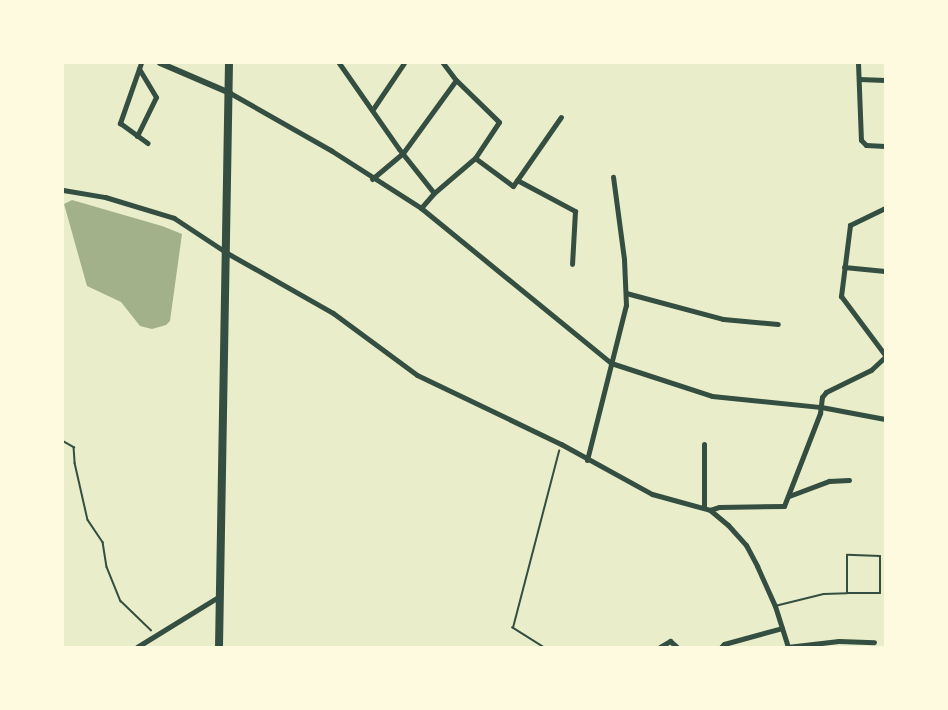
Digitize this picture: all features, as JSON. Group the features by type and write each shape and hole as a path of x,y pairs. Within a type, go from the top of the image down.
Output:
{"main road":[{"path":"219,647 229,63"}],"street":[{"path":"160,63 230,93 332,151 372,179 421,208 611,363 712,396 821,407 885,419"},
{"path":"339,63 434,193"},
{"path":"373,109 404,63"},
{"path":"421,208 434,193 475,158 499,122 456,80 443,63"},
{"path":"858,63 861,140 866,145 885,146"},
{"path":"140,66 120,123 148,143"},
{"path":"137,136 156,97 140,66"},
{"path":"859,79 885,80"},
{"path":"372,179 403,153 456,80"},
{"path":"475,158 513,186 561,117"},
{"path":"586,460 626,304 624,259 613,177"},
{"path":"517,180 575,211 572,264"},
{"path":"63,190 105,196 174,218 227,253 333,313 417,375 561,444 586,460 652,494 707,509 728,525 746,545 775,606 787,647 839,641 874,642"},
{"path":"707,509 784,506 826,392 856,379 880,363 885,356 841,296 850,225 885,208"},
{"path":"844,267 885,272"},
{"path":"626,293 723,320 778,324"},
{"path":"704,444 707,509"},
{"path":"789,496 829,481 849,480"},
{"path":"137,647 221,596"},
{"path":"721,647 724,644 782,628"},
{"path":"660,647 670,641 677,647"}],"lane":[{"path":"775,606 824,594 879,593 880,556 848,555 847,593"}],"path":[{"path":"63,441 74,447 88,520 103,542 107,567 121,601 156,635"},
{"path":"543,647 513,628 561,444"}],"shaded area":[{"path":"72,200 182,234 170,321 166,325 152,329 140,326 121,302 87,286 64,204"}]}
